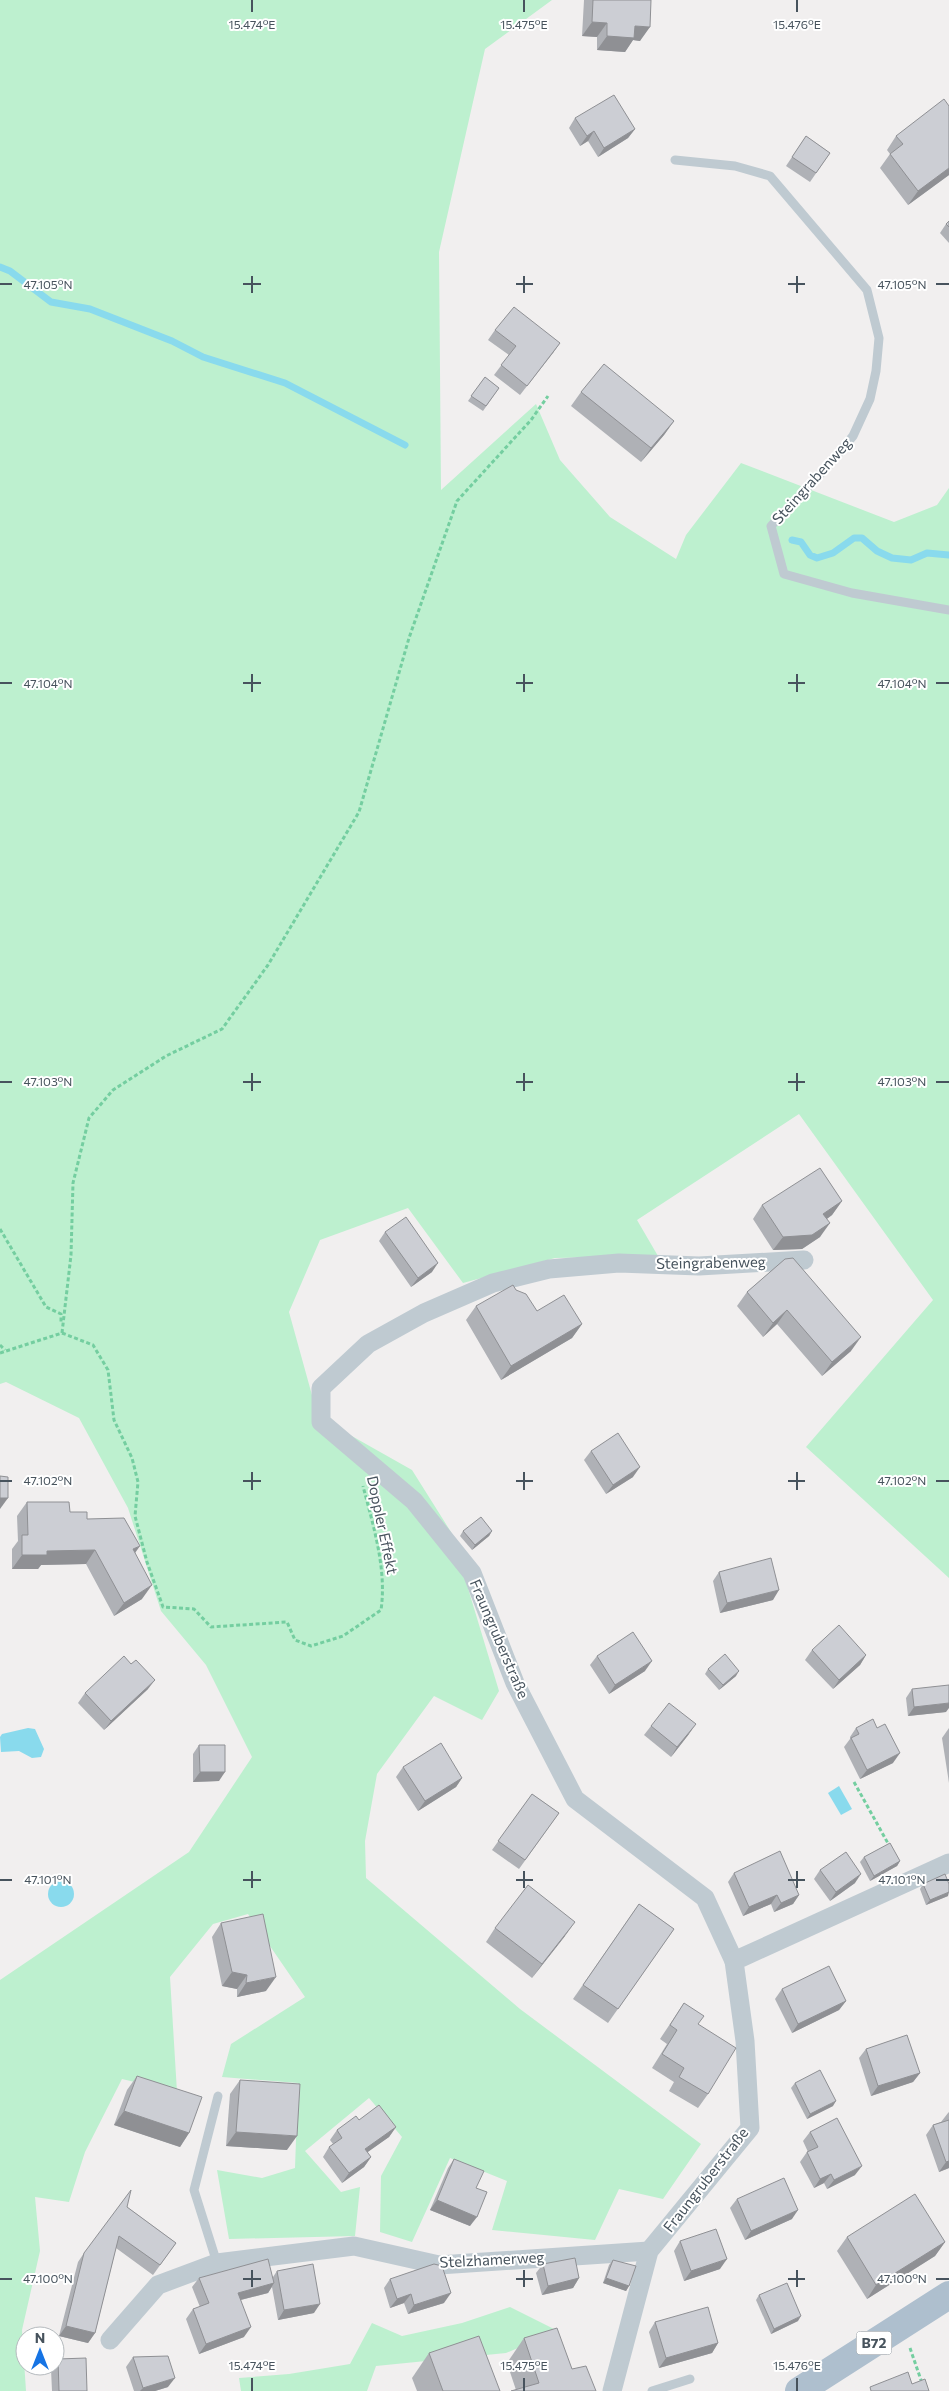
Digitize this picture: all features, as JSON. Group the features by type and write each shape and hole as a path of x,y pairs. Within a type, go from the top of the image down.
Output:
{"main road":[{"name":"B72","path":"799,2391 949,2295"}],"street":[{"name":"Steingrabenweg","path":"619,1263 699,1266 804,1260"},
{"name":"Fraungruberstraße","path":"612,2391 649,2251 750,2128 745,2041 734,1961 706,1898 575,1799 515,1683 472,1573 414,1501 321,1422 322,1388 368,1344 424,1313 493,1284 549,1269 619,1263"},
{"path":"734,1961 949,1863"},
{"name":"Stelzhamerweg","path":"110,2340 158,2285 217,2263 354,2246 439,2265 649,2251"}],"lane":[{"name":"Steingrabenweg","path":"675,160 735,166 770,176 868,290 880,338 870,399 853,436 828,466 770,526 784,574 852,594 949,610"},
{"path":"217,2263 194,2190 218,2096"},
{"path":"652,2391 690,2379"}],"path":[{"path":"62,1333 71,1255 72,1182 89,1118 113,1090 166,1056 222,1029 268,965 359,812 409,638 456,501 531,420 548,396"},
{"path":"0,1229 46,1307 61,1314 62,1333"},
{"path":"0,1353 62,1333"},
{"name":"Doppler Effekt","path":"62,1333 93,1345 108,1370 114,1420 132,1458 138,1482 135,1516 147,1562 163,1607 194,1608 211,1627 287,1622 295,1640 310,1646 343,1636 381,1610 384,1591 379,1556 354,1451"},
{"path":"0,1345 5,1350"},
{"path":"854,1782 909,1880"},
{"path":"909,2345 922,2383 915,2386"}],"green space":[{"path":"0,0 552,0 485,49 439,252 441,490 536,404 560,460 610,517 676,559 686,535 741,463 894,522 937,505 949,488 949,1578 806,1447 933,1300 799,1114 637,1220 658,1256 555,1258 463,1283 408,1208 320,1240 289,1312 315,1406 350,1435 412,1470 451,1532 499,1691 482,1720 434,1696 377,1774 365,1841 366,1878 520,2009 701,2144 663,2199 619,2189 595,2240 492,2230 507,2181 450,2158 412,2242 380,2232 381,2176 402,2137 369,2098 305,2151 341,2192 360,2187 355,2236 229,2239 217,2170 262,2178 295,2168 298,2083 222,2077 231,2044 305,1997 248,1914 213,1924 170,1977 177,2092 122,2079 85,2152 69,2202 35,2197 40,2251 23,2326 15,2326 15,2376 25,2376 26,2391 0,2391 0,1980 189,1852 252,1757 206,1665 161,1611 128,1508 79,1418 6,1382 0,1384"},
{"path":"510,2307 558,2331 506,2353 376,2366 367,2391 241,2391 239,2378 289,2374 350,2364 372,2323 402,2336 462,2323"}],"water":[{"path":"28,1728 35,1729 44,1749 41,1757 32,1758 19,1751 1,1752 0,1737 2,1734"},
{"path":"839,1786 852,1809 841,1815 828,1793"},
{"path":"61,1881 70,1885 74,1894 70,1903 61,1907 52,1903 48,1894 52,1885"}],"building":[{"path":"593,0 651,0 650,27 635,26 634,38 607,36 607,23 592,22"},
{"path":"614,95 635,129 604,148 594,131 587,136 575,118"},
{"path":"944,99 949,106 949,168 918,191 890,154 903,144 896,136"},
{"path":"806,136 830,153 816,173 792,157"},
{"path":"514,307 560,343 527,386 501,365 516,346 495,330"},
{"path":"604,364 674,421 651,448 581,392"},
{"path":"485,377 499,388 486,406 471,396"},
{"path":"820,1168 842,1201 823,1214 830,1223 812,1235 783,1237 762,1205"},
{"path":"406,1217 438,1263 418,1278 385,1232"},
{"path":"793,1258 861,1337 832,1362 787,1310 773,1323 747,1292 785,1259"},
{"path":"513,1285 516,1290 526,1294 537,1311 564,1295 582,1324 511,1366 476,1306"},
{"path":"618,1433 640,1467 613,1485 591,1451"},
{"path":"0,1476 8,1477 8,1498 0,1498"},
{"path":"27,1502 69,1502 70,1512 87,1512 87,1519 124,1518 140,1546 133,1549 152,1585 124,1603 95,1550 47,1551 47,1555 22,1555 22,1535 28,1535"},
{"path":"481,1517 492,1531 475,1545 463,1531"},
{"path":"771,1558 779,1590 727,1603 719,1572"},
{"path":"839,1625 866,1655 839,1680 812,1650"},
{"path":"633,1632 652,1661 615,1685 597,1656"},
{"path":"725,1654 739,1671 723,1685 708,1669"},
{"path":"124,1656 131,1664 136,1660 155,1680 111,1721 85,1693"},
{"path":"949,1685 949,1703 914,1707 912,1689"},
{"path":"669,1703 696,1724 677,1747 651,1726"},
{"path":"873,1719 877,1728 885,1724 900,1753 867,1770 851,1738 859,1734 856,1728"},
{"path":"441,1743 462,1778 425,1801 403,1767"},
{"path":"199,1745 225,1745 225,1772 200,1772"},
{"path":"532,1794 559,1813 525,1860 498,1841"},
{"path":"890,1843 900,1861 874,1876 864,1857"},
{"path":"780,1851 799,1895 781,1903 777,1895 749,1907 734,1873"},
{"path":"846,1852 861,1874 836,1892 820,1870"},
{"path":"945,1874 949,1884 949,1892 930,1900 923,1884"},
{"path":"528,1885 575,1922 542,1964 495,1928"},
{"path":"639,1904 674,1929 618,2009 583,1985"},
{"path":"263,1914 276,1977 246,1983 247,1975 232,1972 221,1923"},
{"path":"829,1966 846,2001 798,2024 782,1989"},
{"path":"684,2003 704,2016 698,2024 736,2048 708,2094 679,2077 684,2068 662,2054 677,2030 670,2025"},
{"path":"907,2035 920,2073 878,2086 866,2049"},
{"path":"820,2070 836,2101 810,2114 795,2083"},
{"path":"137,2076 202,2097 189,2133 124,2111"},
{"path":"240,2080 300,2084 297,2136 236,2132"},
{"path":"379,2105 396,2127 365,2149 371,2157 349,2173 329,2147 342,2138 337,2130 356,2116 359,2120"},
{"path":"837,2118 862,2166 834,2180 831,2174 820,2179 807,2152 818,2147 810,2132"},
{"path":"949,2120 949,2161 946,2162 933,2125"},
{"path":"454,2159 484,2171 476,2188 487,2192 477,2217 437,2200"},
{"path":"784,2178 798,2210 751,2231 737,2199"},
{"path":"131,2190 127,2207 176,2243 160,2265 119,2236 95,2333 66,2326 84,2253"},
{"path":"915,2194 945,2242 876,2285 847,2237"},
{"path":"716,2229 727,2259 691,2271 680,2241"},
{"path":"575,2258 579,2278 548,2286 543,2264"},
{"path":"268,2259 274,2283 238,2293 251,2327 206,2344 193,2309 209,2303 199,2278"},
{"path":"613,2260 636,2266 629,2286 606,2278"},
{"path":"313,2264 320,2304 284,2310 277,2271"},
{"path":"434,2264 442,2266 451,2293 414,2305 411,2294 397,2299 390,2279"},
{"path":"787,2283 801,2316 774,2329 759,2295"},
{"path":"708,2307 718,2343 666,2358 655,2322"},
{"path":"557,2328 572,2369 586,2366 596,2391 511,2391 539,2383 524,2338"},
{"path":"479,2336 500,2391 443,2391 429,2353"},
{"path":"168,2356 175,2378 143,2388 133,2357"},
{"path":"86,2358 87,2391 59,2391 59,2376 65,2376 65,2359"},
{"path":"908,2372 912,2384 925,2379 929,2391 871,2391 870,2387"}],"waterway":[{"path":"0,267 10,271 51,302 90,309 172,341 203,357 285,383 405,445"},
{"path":"792,540 801,542 810,555 817,558 833,553 854,538 862,538 877,551 892,558 911,560 927,553 949,555"}]}
